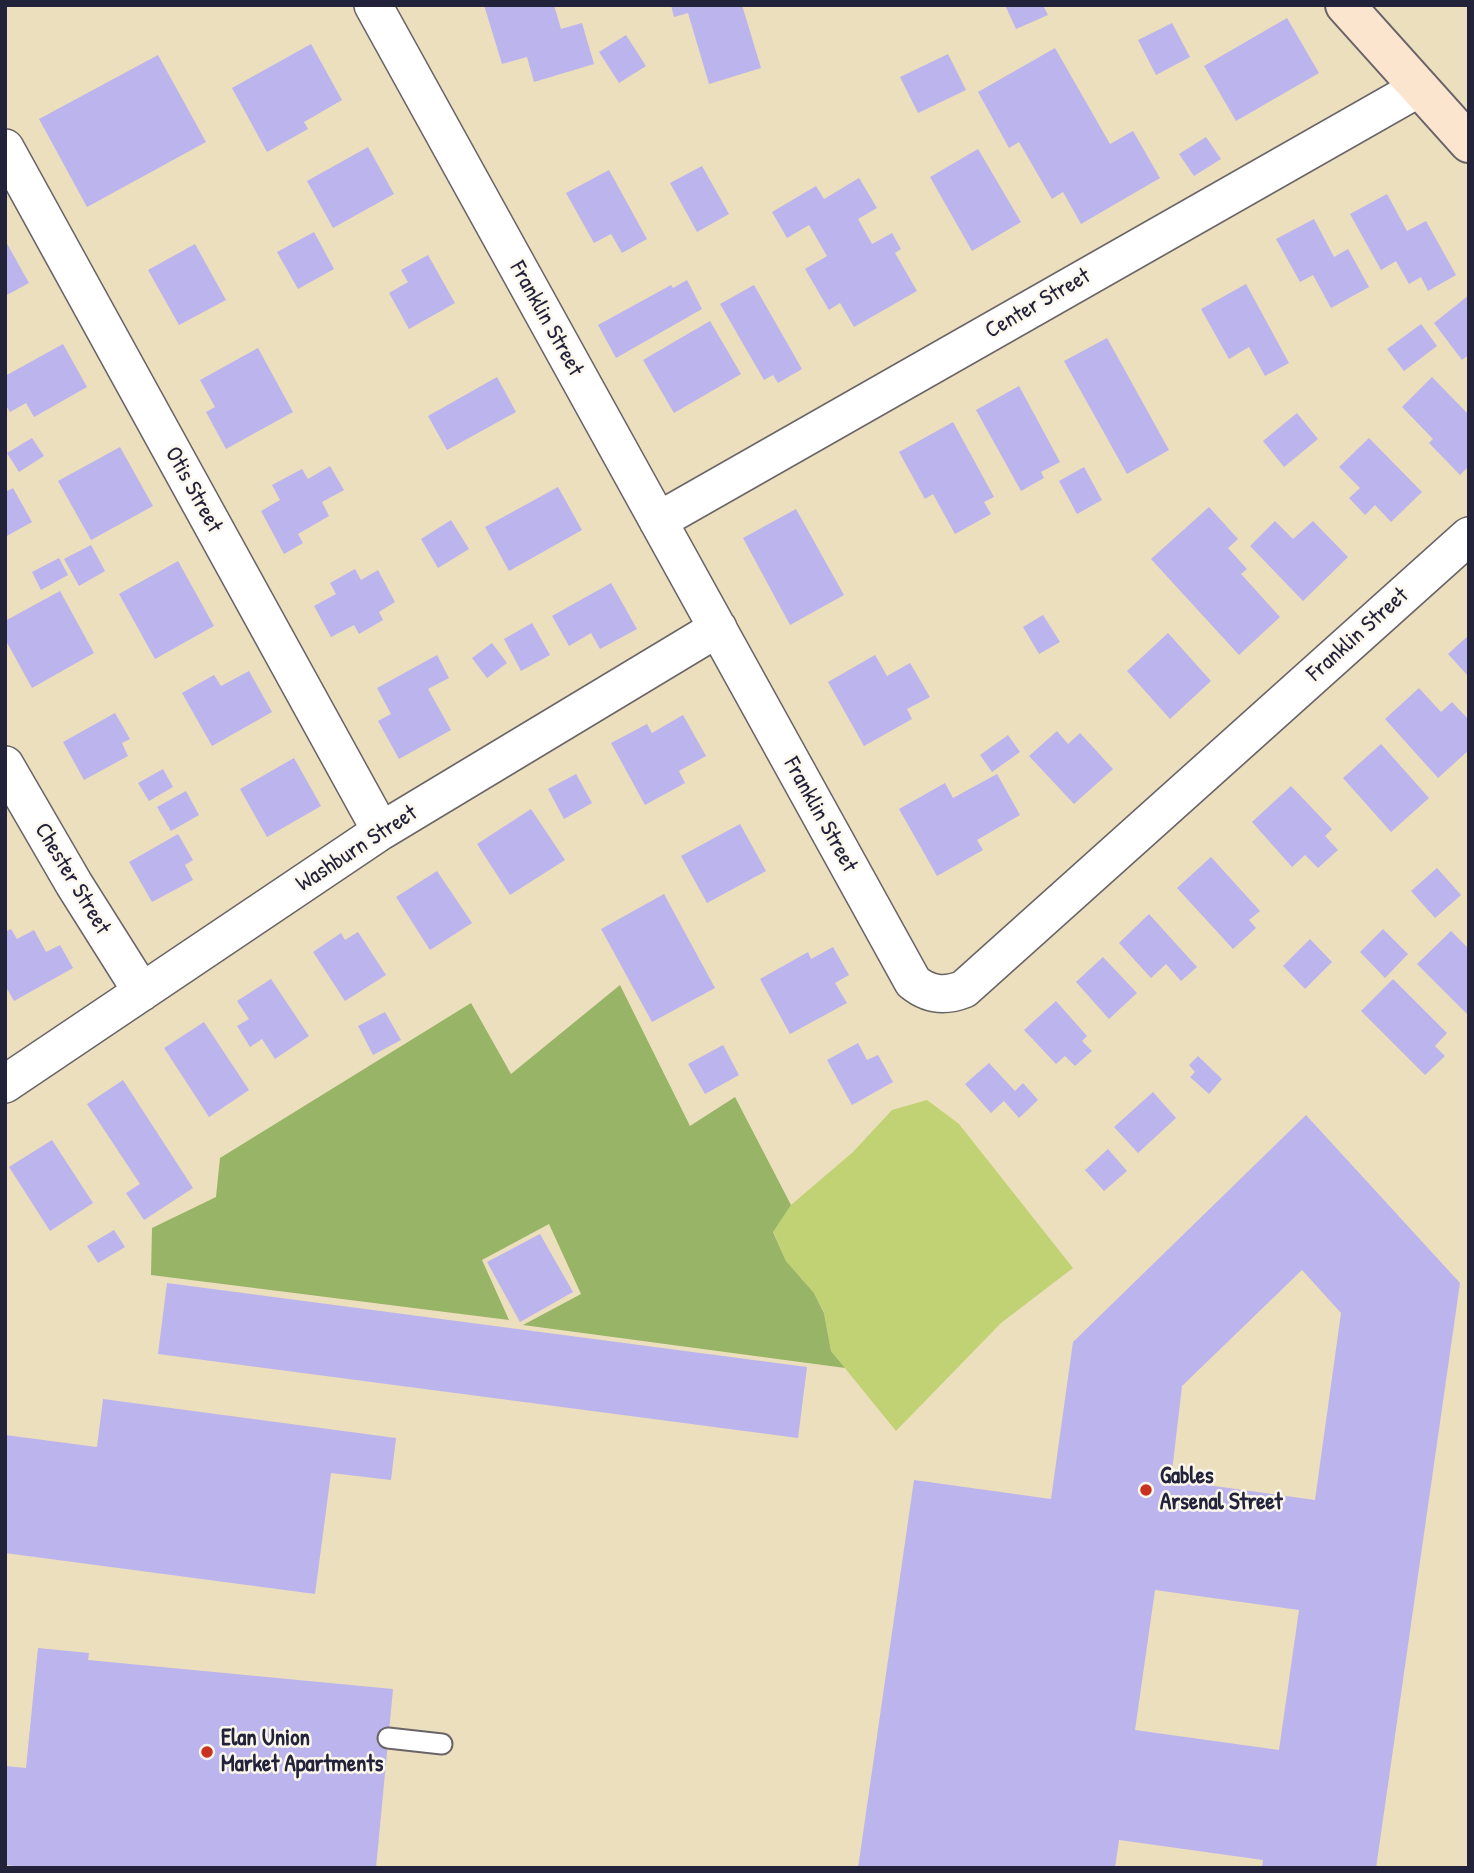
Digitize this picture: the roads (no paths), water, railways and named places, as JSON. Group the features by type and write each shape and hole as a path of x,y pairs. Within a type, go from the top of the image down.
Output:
{"street":[{"name":"Franklin Street","path":"373,5 912,982 923,990 938,995 953,994 964,989 1469,536"},
{"path":"1345,5 1469,143"},
{"name":"Center Street","path":"658,521 1419,88"},
{"name":"Otis Street","path":"5,148 381,831"},
{"name":"Washburn Street","path":"5,1084 381,831 718,628"},
{"name":"Chester Street","path":"5,765 74,884 142,992"}],"lane":[{"path":"388,1738 442,1744"}],"place":[{"name":"Gables Arsenal Street","path":"1146,1490"},
{"name":"Elan Union Market Apartments","path":"207,1752"}]}
